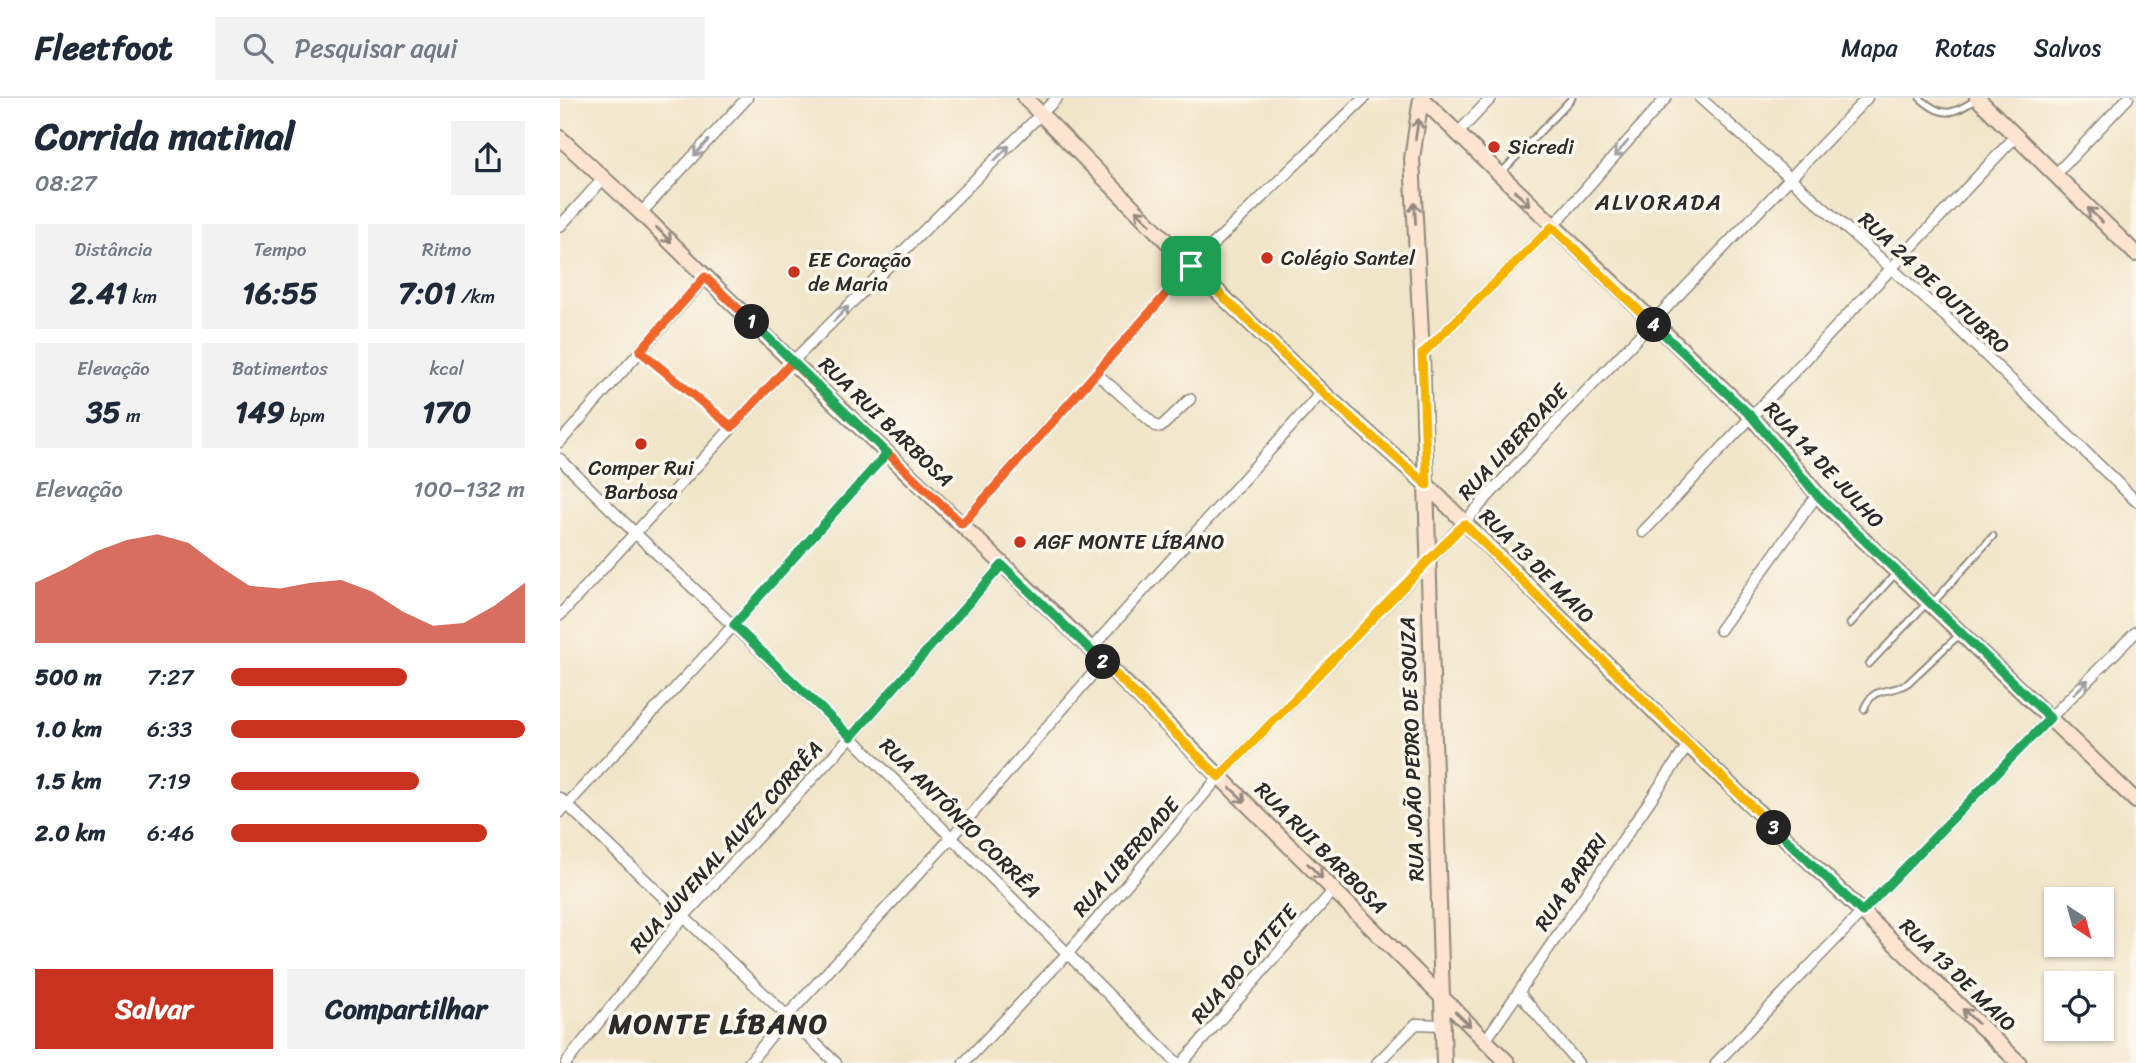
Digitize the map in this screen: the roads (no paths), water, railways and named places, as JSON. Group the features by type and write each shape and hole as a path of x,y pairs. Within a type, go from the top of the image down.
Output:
{"street":[{"path":"641,212 747,98"},
{"name":"RUA 13 DE MAIO","path":"1025,98 1191,266 1322,392 1427,485 1688,745 2019,1063"},
{"path":"560,615 792,362 1057,98"},
{"path":"962,524 1191,266 1364,98"},
{"name":"RUA 14 DE JULHO","path":"1421,98 1652,324 1752,417 1817,495 2136,801"},
{"name":"RUA JOÃO PEDRO DE SOUZA","path":"1421,98 1412,159 1427,485 1444,1063"},
{"path":"1457,134 1490,98"},
{"path":"1422,354 1552,227 1666,98"},
{"name":"RUA 24 DE OUTUBRO","path":"1700,98 1892,269 2136,501"},
{"name":"RUA LIBERDADE","path":"964,1063 1068,953 1219,777 1428,562 1531,448 1867,98"},
{"path":"1977,98 2136,254"},
{"path":"2055,175 2128,98"},
{"path":"1643,532 2015,136"},
{"name":"RUA RUI BARBOSA","path":"560,138 641,212 792,362 1091,649 1508,1063"},
{"path":"560,226 603,179"},
{"path":"560,442 705,277"},
{"path":"1096,373 1156,426 1161,426 1190,399"},
{"path":"1091,649 1322,392"},
{"path":"836,1063 684,916 562,805 734,625 887,453"},
{"name":"RUA ANTÔNIO CORRÊA","path":"560,459 634,533 851,737 1180,1063"},
{"path":"1720,630 1817,495"},
{"name":"RUA JUVENAL ALVEZ CORRÊA","path":"566,1063 684,916 851,737 1002,565"},
{"path":"1716,1063 2136,632"},
{"path":"750,1063 787,1016 952,836 1103,662"},
{"name":"RUA BARIRI","path":"1485,1041 1688,745"},
{"name":"RUA DO CATETE","path":"1180,1063 1334,890"},
{"path":"1519,993 1578,1063"},
{"path":"1377,1063 1416,1024 1442,1025"}],"lane":[{"path":"1499,175 1572,98"},
{"path":"1920,98 1942,113 1957,112 1977,98"},
{"path":"640,351 732,427"},
{"path":"1869,664 1993,536"},
{"path":"1850,624 1897,572"},
{"path":"1864,709 1869,697 1877,692 1898,690 1908,683 1961,633"}],"place":[{"name":"Sicredi","path":"1494,147"},
{"name":"Colégio Santel","path":"1267,258"},
{"name":"EE Coração de Maria","path":"794,272"},
{"name":"Comper Rui Barbosa","path":"641,444"},
{"name":"AGF MONTE LÍBANO","path":"1020,542"}],"district":[{"name":"ALVORADA","path":"1659,202"},
{"name":"MONTE LÍBANO","path":"719,1023"}]}
